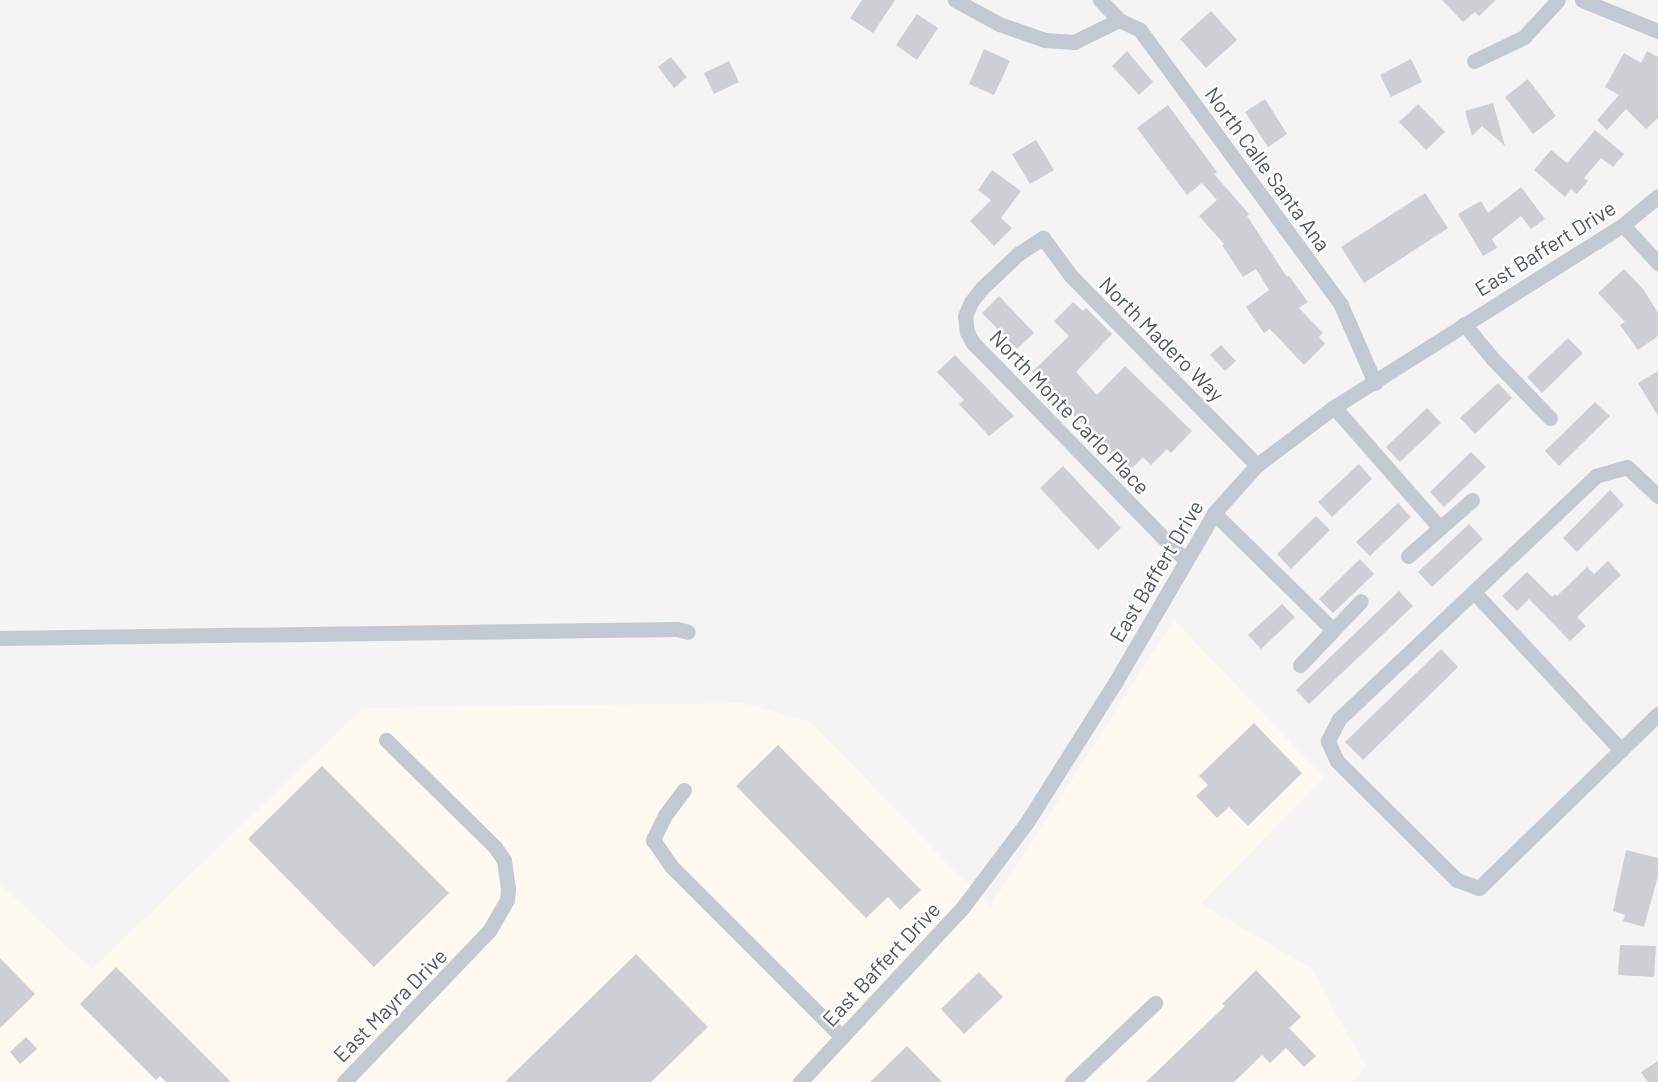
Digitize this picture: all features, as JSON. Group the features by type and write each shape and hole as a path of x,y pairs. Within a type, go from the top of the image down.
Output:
{"street":[{"path":"956,0 999,24 1045,40 1074,42 1119,20"},
{"name":"North Calle Santa Ana","path":"1100,0 1119,20 1140,30 1341,305 1375,383"},
{"path":"1474,61 1524,37 1558,0"},
{"path":"1582,0 1658,31"},
{"name":"East Baffert Drive","path":"800,1082 963,907 1027,822 1116,681 1214,513 1257,465 1334,407 1623,225 1658,196"},
{"path":"1623,225 1658,263"},
{"name":"North Madero Way","path":"1043,238 1071,276 1257,465"},
{"name":"North Monte Carlo Place","path":"1043,238 1018,254 970,302 965,316 967,332 982,354 1185,560"},
{"path":"1464,324 1493,359 1550,418"},
{"path":"1334,407 1439,527"},
{"path":"1658,496 1627,467 1596,476 1340,719 1328,741 1337,761 1457,880 1479,888 1658,714"},
{"path":"1408,556 1472,500"},
{"path":"1214,513 1333,630"},
{"path":"1474,592 1621,750"},
{"path":"1300,665 1361,601"},
{"path":"0,638 677,629 688,632"},
{"name":"East Mayra Drive","path":"344,1082 467,957 489,931 507,900 508,875 504,860 495,847 386,740"},
{"path":"684,790 664,815 653,840 671,866 842,1037"},
{"path":"1072,1082 1155,1003"}],"shaded area":[{"path":"1174,620 1324,777 1201,904 1311,968 1366,1067 1352,1082 0,1082 0,884 92,969 363,708 743,703 811,722 990,907"}],"building":[{"path":"862,0 895,0 873,33 850,18"},
{"path":"1442,0 1496,0 1479,16 1475,12 1463,22"},
{"path":"1211,11 1237,40 1206,68 1180,39"},
{"path":"917,14 938,28 917,60 896,45"},
{"path":"984,49 1010,61 994,95 969,84"},
{"path":"1127,51 1153,82 1139,95 1112,66"},
{"path":"1647,51 1658,57 1658,118 1646,129 1626,109 1607,130 1597,120 1619,95 1605,87 1624,53 1641,63"},
{"path":"671,57 687,77 674,88 658,67"},
{"path":"1411,59 1422,82 1391,97 1380,75"},
{"path":"729,61 739,82 714,94 704,73"},
{"path":"1528,79 1556,116 1533,134 1505,97"},
{"path":"1265,99 1287,134 1268,147 1245,112"},
{"path":"1493,103 1505,146 1482,126 1472,136 1465,111"},
{"path":"1418,104 1445,132 1426,150 1399,122"},
{"path":"1168,105 1217,172 1214,174 1249,214 1247,216 1287,277 1289,276 1308,302 1299,308 1323,333 1319,337 1325,344 1304,365 1270,329 1264,333 1246,307 1269,290 1256,269 1243,277 1222,245 1224,244 1199,216 1217,200 1202,183 1187,195 1137,128"},
{"path":"1595,130 1624,154 1613,167 1601,158 1584,178 1588,181 1577,194 1571,189 1565,197 1534,170 1551,150 1567,163"},
{"path":"1036,140 1054,170 1030,184 1012,154"},
{"path":"992,170 1021,191 1001,218 1012,228 994,246 970,221 991,200 978,190"},
{"path":"1521,187 1545,219 1531,229 1521,216 1492,239 1497,248 1483,256 1458,214 1481,201 1488,213"},
{"path":"1425,193 1448,228 1364,283 1341,247"},
{"path":"1624,269 1644,290 1658,313 1658,336 1638,350 1620,325 1625,322 1598,293"},
{"path":"999,296 1034,333 1017,349 982,313"},
{"path":"1073,302 1083,311 1086,308 1112,334 1076,372 1097,395 1125,366 1192,431 1171,453 1167,449 1151,465 1143,457 1128,472 1032,372 1069,336 1054,321"},
{"path":"1568,338 1583,353 1542,393 1527,377"},
{"path":"1221,345 1236,361 1225,371 1210,355"},
{"path":"955,355 1014,416 989,436 959,404 964,400 937,372"},
{"path":"1658,371 1658,416 1638,383"},
{"path":"1498,383 1512,398 1475,434 1460,418"},
{"path":"1595,402 1610,416 1559,466 1545,451"},
{"path":"1427,408 1441,423 1400,462 1386,447"},
{"path":"1471,452 1486,467 1444,507 1430,492"},
{"path":"1359,464 1372,479 1332,517 1318,502"},
{"path":"1063,466 1121,528 1098,550 1040,488"},
{"path":"1610,490 1624,505 1577,552 1563,538"},
{"path":"1398,503 1411,517 1370,556 1356,542"},
{"path":"1316,516 1330,530 1291,569 1277,554"},
{"path":"1469,524 1483,539 1432,587 1418,572"},
{"path":"1360,559 1374,574 1333,613 1319,599"},
{"path":"1608,561 1621,575 1577,617 1586,626 1570,641 1529,599 1517,611 1502,596 1527,572 1552,597 1555,594 1557,596 1587,567 1594,574"},
{"path":"1399,591 1413,606 1309,704 1296,690"},
{"path":"1282,604 1295,617 1261,649 1248,635"},
{"path":"1441,649 1458,667 1363,760 1345,742"},
{"path":"1254,723 1302,773 1248,826 1229,807 1217,818 1196,796 1208,785 1199,776"},
{"path":"778,745 921,890 900,910 888,897 866,918 736,786"},
{"path":"322,766 449,893 374,967 248,839"},
{"path":"1626,850 1658,858 1658,876 1644,927 1623,921 1625,915 1613,911"},
{"path":"1620,945 1656,946 1654,977 1618,975"},
{"path":"636,954 708,1027 651,1082 505,1082"},
{"path":"0,958 35,994 0,1028"},
{"path":"116,967 231,1082 166,1082 160,1076 156,1080 80,1004"},
{"path":"1256,970 1301,1017 1289,1028 1316,1056 1304,1067 1286,1048 1270,1063 1262,1055 1234,1082 1146,1082 1225,1006 1222,1004"},
{"path":"979,972 1003,997 964,1034 941,1009"},
{"path":"26,1037 37,1049 20,1064 10,1052"},
{"path":"907,1046 942,1082 870,1082"},
{"path":"1658,1061 1658,1082 1648,1082 1641,1072"}]}
